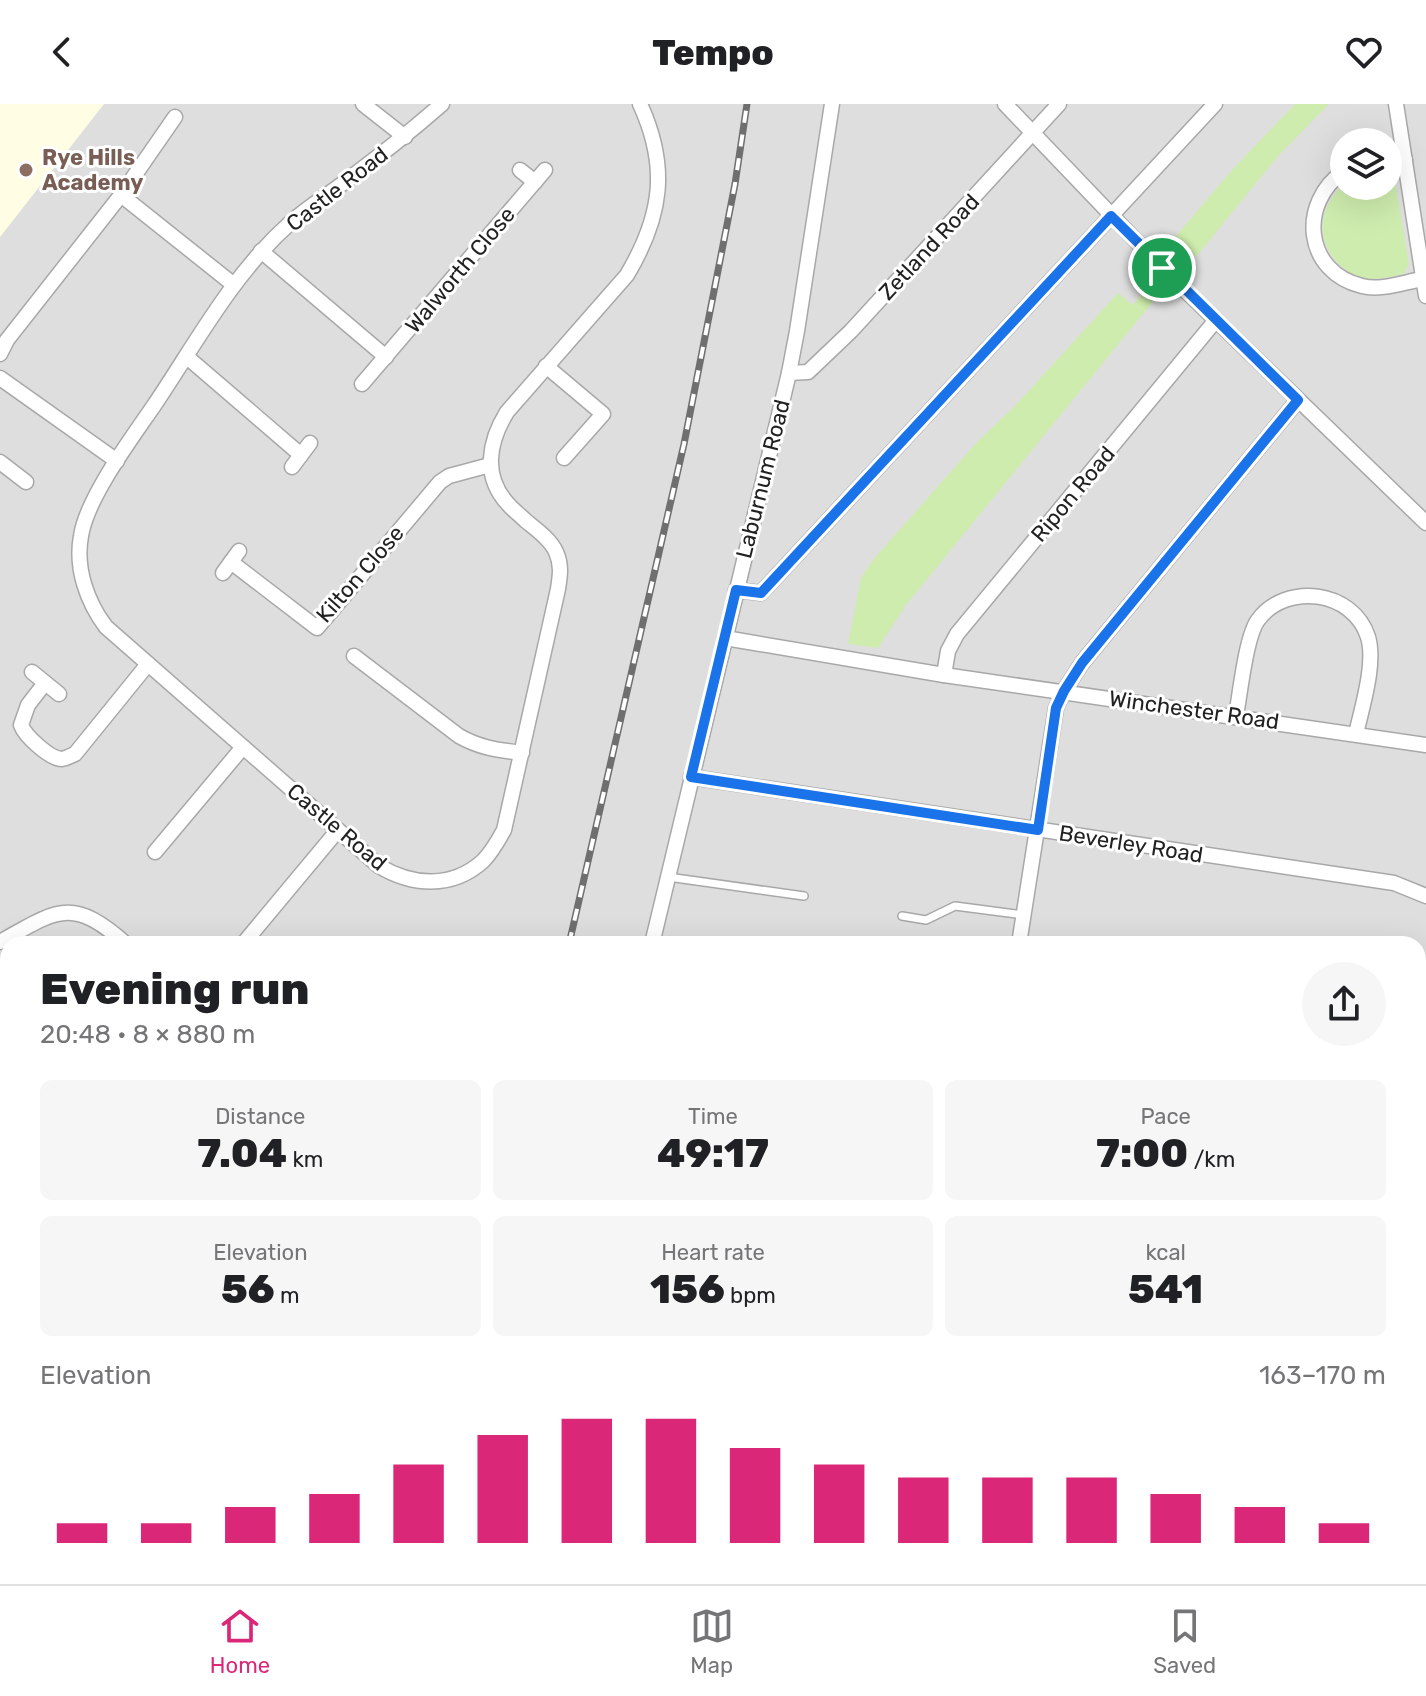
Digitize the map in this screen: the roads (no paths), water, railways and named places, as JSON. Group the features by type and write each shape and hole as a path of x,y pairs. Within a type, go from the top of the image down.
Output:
{"street":[{"path":"363,104 405,137"},
{"name":"Castle Road","path":"442,104 405,137 290,222 261,251 234,285 90,507 80,537 84,586 95,613 106,627 379,866 390,873 420,882 451,878 482,862 504,830 561,567 556,550 506,502 490,465"},
{"path":"490,465 496,430 507,412 627,275 641,252 652,225 659,172 655,146 640,104"},
{"name":"Laburnum Road","path":"654,936 789,373 832,104"},
{"path":"1005,104 1111,216 1426,523"},
{"name":"Zetland Road","path":"789,373 808,372 851,331 1059,104"},
{"path":"736,590 761,593 1215,104"},
{"path":"1396,104 1405,160 1420,220 1426,296"},
{"path":"0,354 7,340 121,195 175,117"},
{"path":"520,170 535,182"},
{"name":"Walworth Close","path":"362,384 545,170"},
{"path":"1330,184 1315,210 1312,223 1315,244 1328,266 1338,275 1363,287 1377,288 1423,279"},
{"path":"121,195 234,285"},
{"path":"261,251 386,357"},
{"name":"Ripon Road","path":"944,675 948,651 957,634 1216,320"},
{"path":"187,357 301,455"},
{"path":"546,366 608,408 564,458"},
{"path":"0,379 117,461"},
{"path":"1020,936 1056,708 1064,691 1082,663 1298,400"},
{"path":"0,462 26,482"},
{"name":"Kilton Close","path":"231,562 317,628 440,482 449,476 490,465"},
{"path":"1236,716 1251,636 1257,621 1275,604 1295,597 1317,595 1343,604 1360,620 1369,638 1370,663 1356,734"},
{"name":"Winchester Road","path":"725,638 944,675 1426,745"},
{"path":"354,656 459,736 481,747 522,753"},
{"path":"45,683 28,705 21,725 24,734 54,758 65,759 75,754 148,664"},
{"path":"32,672 59,694"},
{"path":"155,852 243,747"},
{"name":"Beverley Road","path":"691,777 1394,883 1426,896"},
{"path":"254,936 338,830"},
{"path":"11,936 59,912 77,912 97,920 114,936"}],"lane":[{"path":"668,877 804,896"},
{"path":"902,916 926,920 955,906 1024,915"}],"railway":[{"path":"571,936 684,444 735,184 747,104"}],"place":[{"name":"Rye Hills Academy","path":"26,170"}]}
